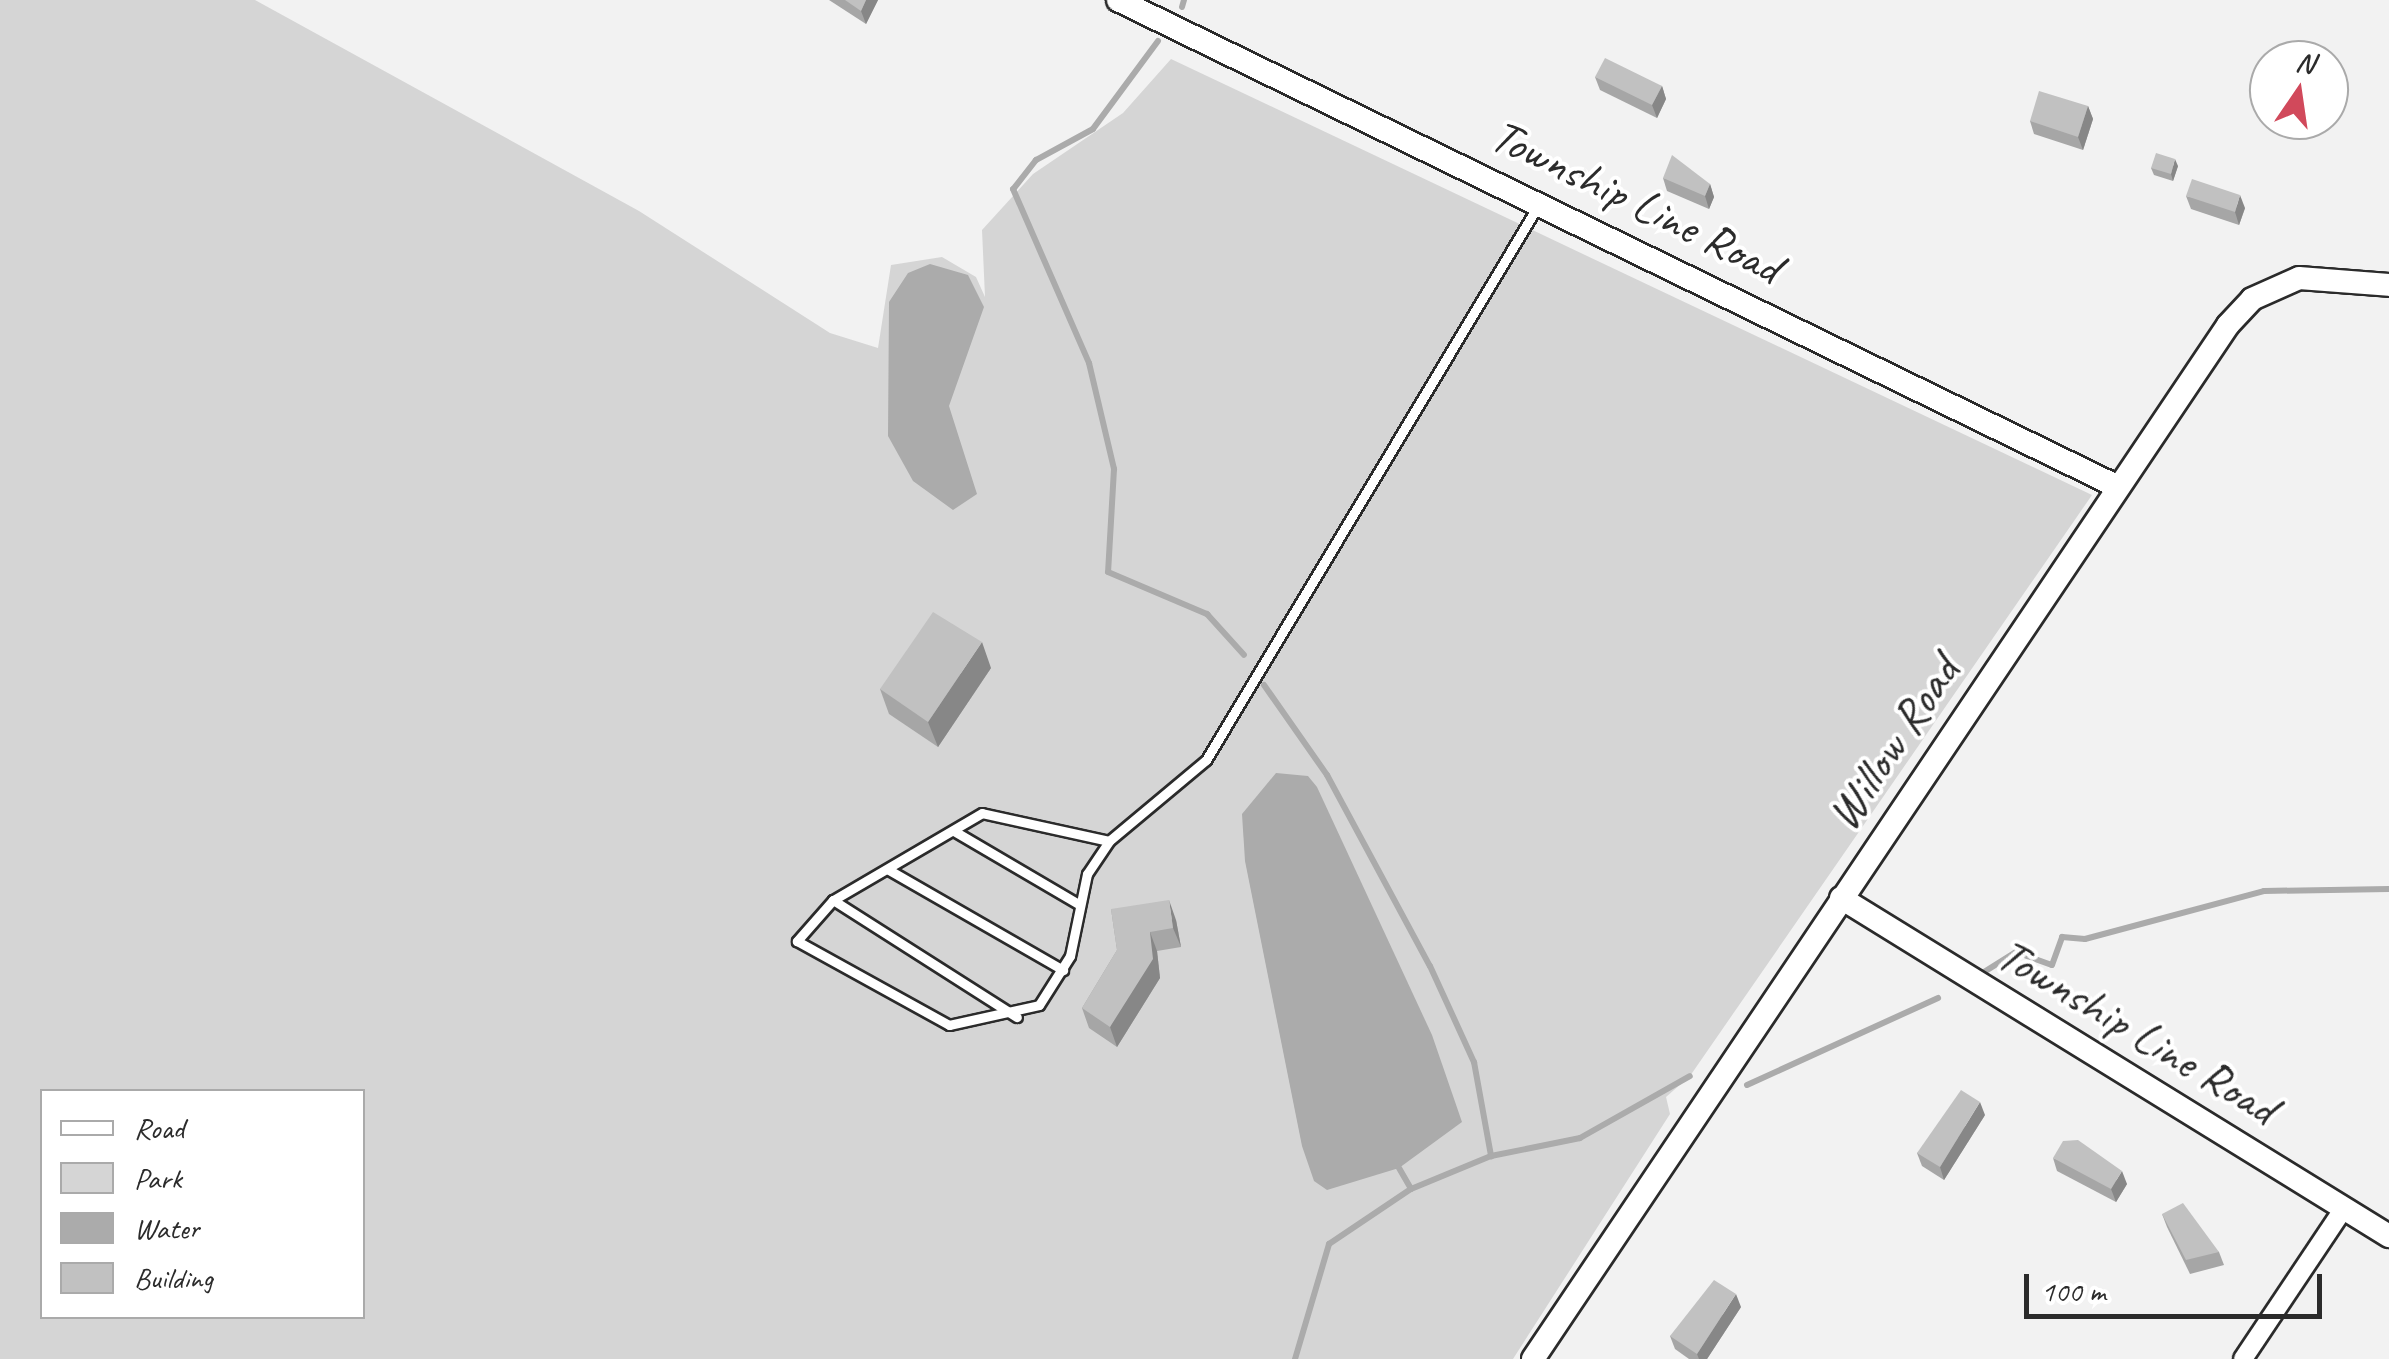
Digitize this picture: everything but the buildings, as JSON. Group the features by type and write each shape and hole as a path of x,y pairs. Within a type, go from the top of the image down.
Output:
{"street":[{"name":"Township Line Road","path":"1118,0 1541,200 2114,485"},
{"name":"Willow Road","path":"1534,1359 2114,485 2252,299 2299,278 2389,285"},
{"name":"Township Line Road","path":"1840,898 2389,1236"},
{"path":"2243,1359 2344,1208"}],"lane":[{"path":"1109,841 1007,813 982,813 833,900 797,941 949,1025 1017,1016 1039,1005 1063,970 1080,905 1109,841 1206,760 1541,200"},
{"path":"954,831 1080,905"},
{"path":"889,870 1063,970"},
{"path":"833,900 1017,1016"}],"green space":[{"path":"0,0 255,0 639,211 830,333 878,348 891,265 942,257 976,277 985,297 982,230 1033,174 1123,113 1171,59 2092,495 1690,1076 1666,1097 1670,1114 1513,1359 0,1359"}],"water":[{"path":"930,264 968,275 984,307 949,406 977,494 953,510 913,481 888,436 889,302 908,273"},
{"path":"1276,773 1308,776 1317,787 1432,1035 1462,1122 1399,1168 1327,1190 1314,1181 1302,1146 1245,861 1242,814"}],"waterway":[{"path":"1182,7 1184,0"},
{"path":"1158,41 1093,129 1036,160 1013,189 1089,363 1114,469 1108,572 1207,614 1244,655"},
{"path":"1264,685 1327,775 1430,966 1474,1062 1491,1156"},
{"path":"1984,972 2016,952 2052,965 2062,937 2085,939 2264,891 2389,889"},
{"path":"1747,1085 1938,998"},
{"path":"1399,1168 1411,1189 1491,1156 1580,1138 1690,1076"},
{"path":"1295,1359 1329,1244 1411,1189"}]}
